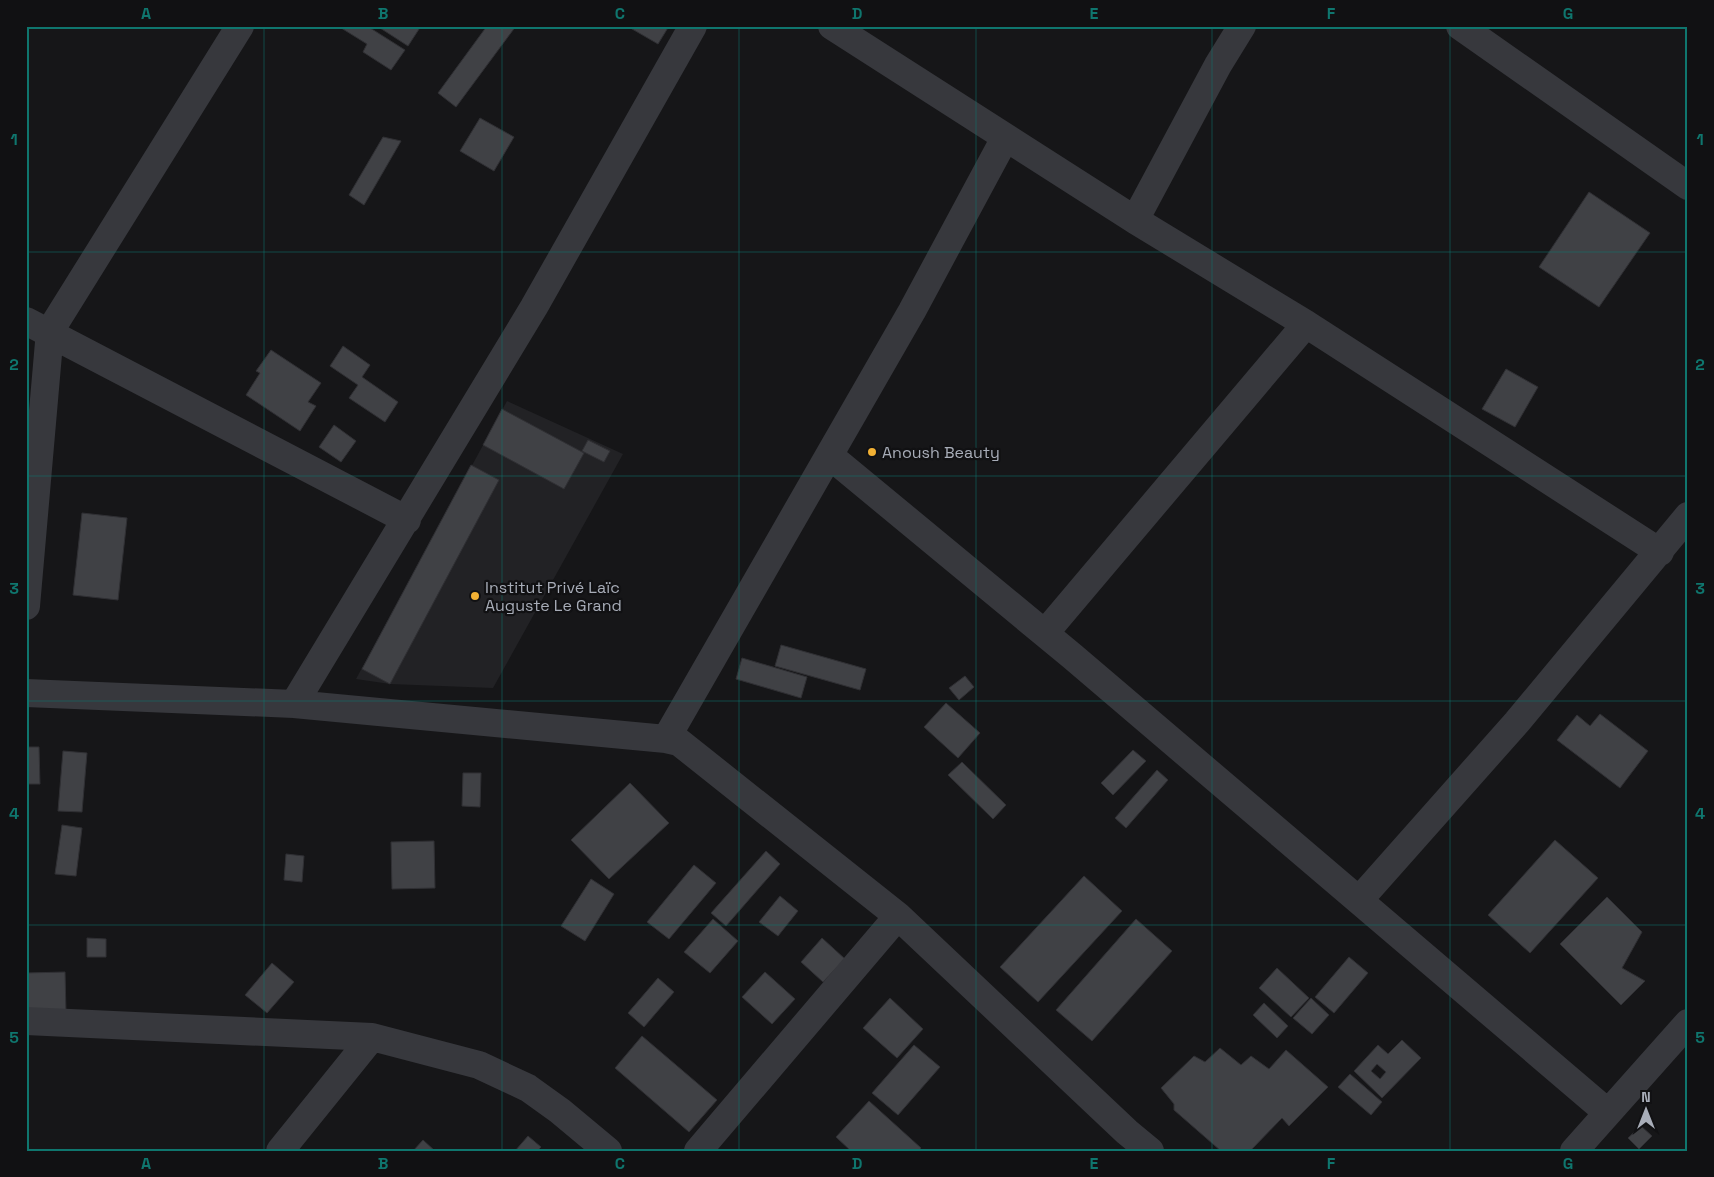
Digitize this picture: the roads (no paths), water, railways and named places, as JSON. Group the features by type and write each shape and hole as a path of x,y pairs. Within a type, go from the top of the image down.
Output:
{"street":[{"path":"26,606 38,326 240,26"},
{"path":"294,704 407,520 534,307 693,26"},
{"path":"832,26 1135,220 1306,324 1660,552"},
{"path":"1135,220 1218,65 1242,26"},
{"path":"1460,26 1688,186"},
{"path":"666,739 912,311 1005,138"},
{"path":"1045,633 1306,324"},
{"path":"38,326 407,520"},
{"path":"830,456 1045,633 1360,899 1607,1112"},
{"path":"1360,899 1517,722 1688,516"},
{"path":"26,693 294,704 666,739 688,748 898,916 1120,1142 1150,1151"},
{"path":"698,1151 898,916"},
{"path":"26,1021 372,1037 479,1065 528,1088 560,1111 608,1151"},
{"path":"1574,1151 1688,1024"},
{"path":"280,1151 372,1037"}],"place":[{"name":"Anoush Beauty","path":"872,452"},
{"name":"Institut Privé Laïc Auguste Le Grand","path":"475,596"}]}
